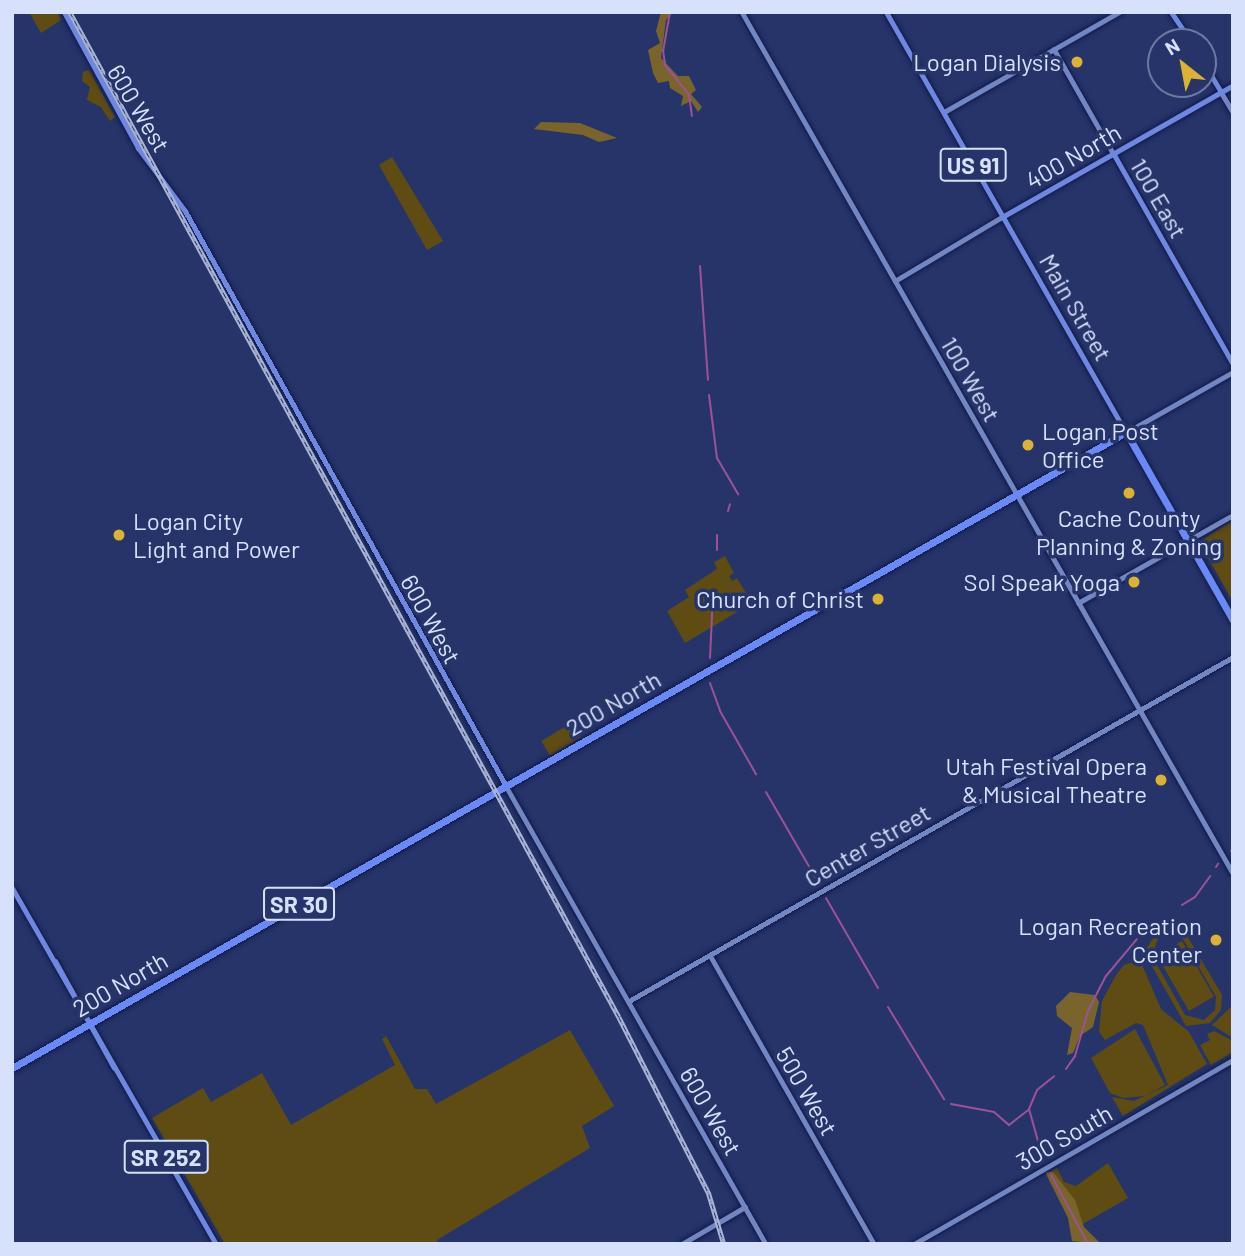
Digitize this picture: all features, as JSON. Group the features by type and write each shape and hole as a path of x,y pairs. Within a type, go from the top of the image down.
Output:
{"highway":[{"name":"200 North","path":"12,1068 1126,432"},
{"name":"Main Street","path":"1126,432 1233,620"}],"main road":[{"name":"600 West","path":"64,12 138,148 185,211 506,786"},
{"name":"Main Street","path":"886,12 1126,432"},
{"path":"1217,85 1221,92"},
{"name":"400 North","path":"1002,217 1233,86"},
{"name":"100 East","path":"1113,153 1233,364"},
{"name":"SR 252","path":"12,888 216,1244"}],"street":[{"name":"100 West","path":"742,12 1233,873"},
{"path":"944,112 1119,12"},
{"name":"100 East","path":"1054,49 1113,153"},
{"path":"1221,92 1233,112"},
{"name":"400 North","path":"895,281 1002,217"},
{"name":"200 North","path":"1126,432 1233,372"},
{"path":"1078,603 1233,515"},
{"name":"Center Street","path":"629,1001 1233,657"},
{"name":"600 West","path":"506,786 766,1244"},
{"name":"500 West","path":"710,955 874,1244"},
{"name":"300 South","path":"914,1244 1233,1060"},
{"path":"681,1244 745,1207"}],"shaded area":[{"path":"29,12 58,12 61,20 41,33"},
{"path":"661,12 673,12 666,20 661,58 678,76 689,76 696,90 691,94 702,107 698,112 691,101 681,106 683,96 670,88 669,81 658,83 653,73 648,50 660,43 656,31"},
{"path":"89,70 115,117 110,121 101,107 87,100 90,87 82,81 83,72"},
{"path":"541,122 580,123 617,138 599,142 583,135 534,129"},
{"path":"392,157 443,241 427,250 379,165"},
{"path":"1233,520 1233,602 1199,542"},
{"path":"725,556 734,573 729,576 732,581 737,578 752,603 685,643 667,611 689,597 685,590 717,569 714,562"},
{"path":"573,722 582,737 550,756 541,741"},
{"path":"1173,928 1186,934 1222,995 1221,1010 1210,1023 1186,1026 1144,952 1156,934","holes":["1171,933 1183,939 1216,997 1215,1010 1204,1020 1185,1015 1152,956 1158,938"]},
{"path":"1182,941 1214,996 1189,1011 1157,956"},
{"path":"1140,960 1161,1009 1189,1032 1207,1064 1123,1116 1112,1097 1134,1101 1168,1085 1143,1025 1136,1023 1105,1040 1099,1032 1102,1001 1116,975 1124,965"},
{"path":"1070,992 1095,995 1099,1002 1093,1027 1080,1036 1073,1053 1067,1055 1072,1028 1057,1016 1056,1006"},
{"path":"1233,1005 1233,1038 1212,1025"},
{"path":"1135,1029 1165,1085 1145,1096 1123,1098 1110,1093 1091,1058"},
{"path":"570,1030 614,1106 582,1126 590,1148 437,1240 438,1244 225,1244 152,1118 203,1088 211,1102 262,1073 291,1125 395,1065 382,1039 386,1036 415,1089 427,1089 436,1104"},
{"path":"1214,1031 1233,1041 1233,1052 1211,1065 1200,1045 1210,1040 1207,1034"},
{"path":"1108,1163 1128,1198 1081,1225 1051,1171 1057,1168 1064,1182 1076,1186"},
{"path":"1045,1172 1053,1172 1075,1200 1084,1227 1101,1244 1072,1241 1068,1218"}],"waterway":[{"path":"670,12 663,50 665,65 689,95 692,116"},
{"path":"700,266 708,380"},
{"path":"709,395 717,458 738,494"},
{"path":"728,511 730,504"},
{"path":"717,535 717,550"},
{"path":"710,658 713,595"},
{"path":"710,683 720,711 756,774"},
{"path":"766,792 818,882"},
{"path":"1182,905 1195,897 1210,876"},
{"path":"826,898 878,988"},
{"path":"1066,1069 1075,1056 1088,1011 1106,976 1137,939"},
{"path":"888,1007 944,1099"},
{"path":"1043,1159 1029,1109 1037,1090 1054,1076"},
{"path":"951,1104 994,1112 1009,1125 1028,1110"},
{"path":"1050,1173 1088,1244"}],"railway":[{"path":"70,12 619,1017 709,1194 724,1244"}],"place":[{"name":"Logan Dialysis","path":"1077,62"},
{"name":"Logan Post Office","path":"1028,445"},
{"name":"Cache County Planning & Zoning","path":"1129,493"},
{"name":"Logan City Light and Power","path":"119,535"},
{"name":"Sol Speak Yoga","path":"1134,582"},
{"name":"Church of Christ","path":"878,599"},
{"name":"Utah Festival Opera & Musical Theatre","path":"1161,780"},
{"name":"Logan Recreation Center","path":"1216,940"}]}
